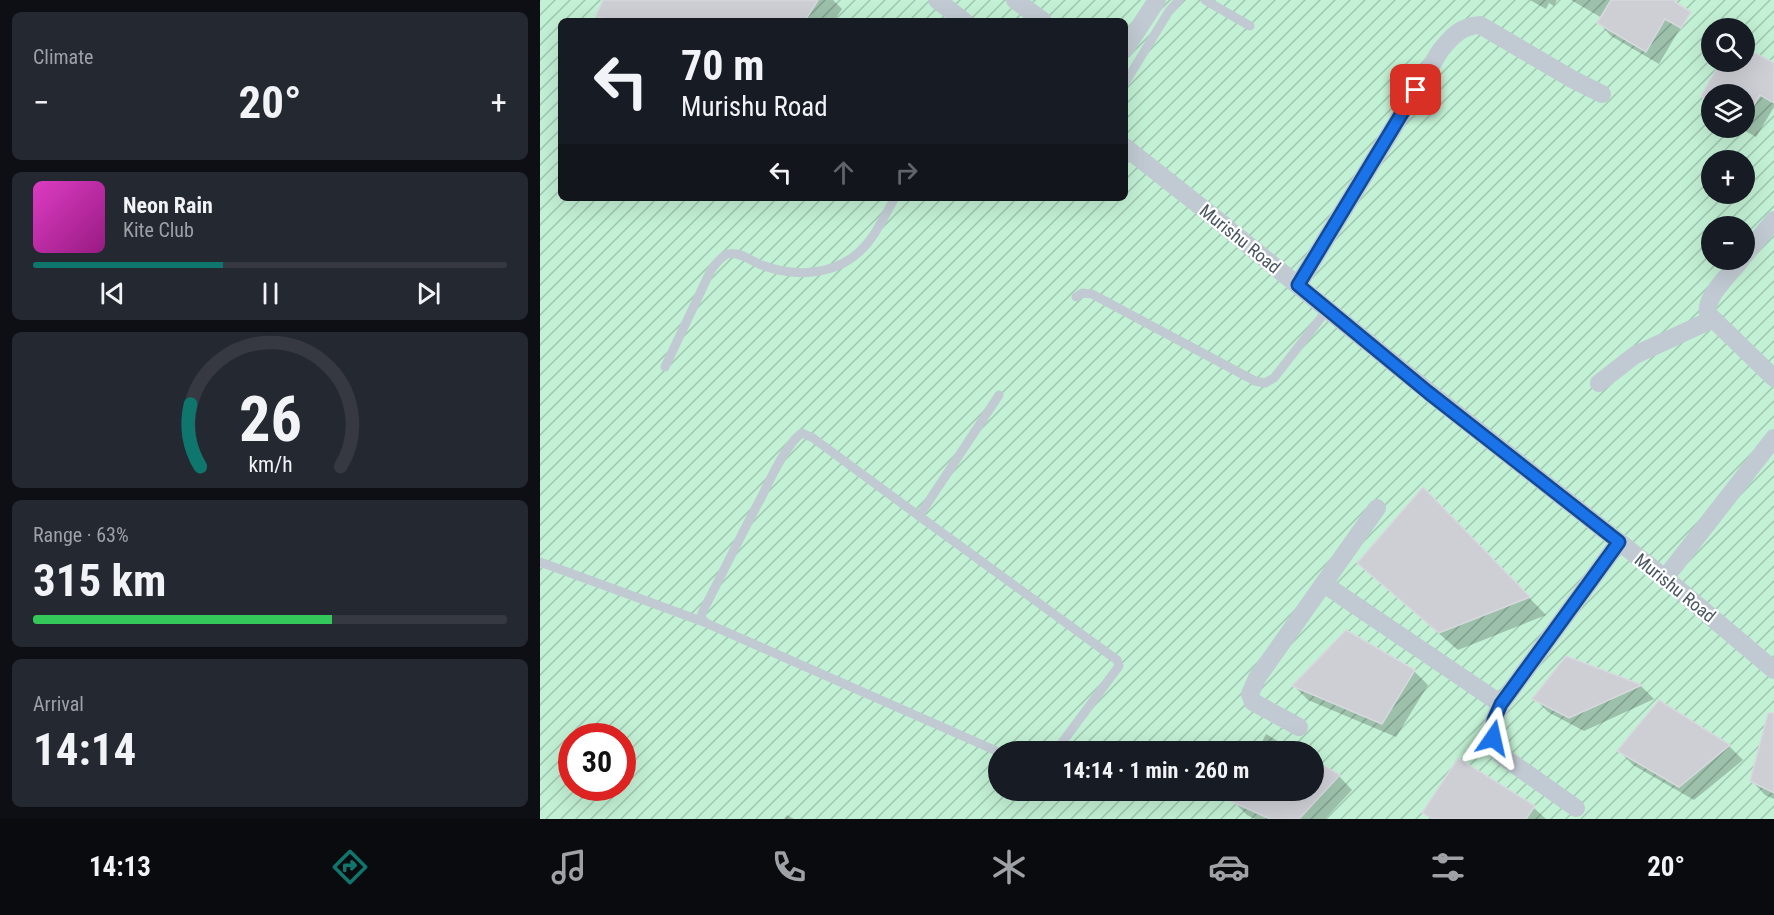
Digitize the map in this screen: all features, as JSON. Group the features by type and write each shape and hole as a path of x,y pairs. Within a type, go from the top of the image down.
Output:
{"street":[{"path":"937,0 960,18"},
{"path":"1016,0 1039,18"},
{"path":"1128,44 1157,0"},
{"path":"1298,285 1440,51 1452,35 1467,26 1480,25 1602,94"},
{"name":"Murishu Road","path":"1128,149 1429,393 1665,578 1774,670"},
{"path":"1755,243 1774,220"},
{"path":"1734,270 1711,297 1706,307 1711,320 1774,378"},
{"path":"1599,383 1635,354 1711,320"},
{"path":"1665,578 1774,438"},
{"path":"1299,727 1254,702 1250,693 1257,678 1289,630 1377,508"},
{"path":"1576,808 1501,755 1493,738 1494,720 1501,704 1619,542"},
{"path":"1324,584 1501,704"}],"lane":[{"path":"1128,78 1169,11 1179,0"},
{"path":"1205,0 1250,26"},
{"path":"665,367 711,270 718,261 728,254 740,255 761,265 786,272 805,273 839,265 858,254 871,240 893,201"},
{"path":"1076,297 1082,293 1092,294 1256,381 1265,383 1274,378 1328,310"},
{"path":"919,516 999,395"},
{"path":"706,623 701,618 702,613 717,582 777,466 796,437 802,433 813,438 1117,660 1119,666 1063,741"},
{"path":"540,562 706,623 988,747"}],"green space":[{"path":"540,0 1774,0 1774,819 540,819"}],"building":[{"path":"603,0 818,0 807,18 602,18 596,16"},
{"path":"1611,0 1677,0 1675,2 1691,12 1681,28 1665,19 1646,52 1597,23"},
{"path":"1755,53 1774,63 1774,103 1760,95 1755,103 1755,84 1708,84 1715,72 1755,72"},
{"path":"1423,487 1530,597 1439,633 1357,563"},
{"path":"1346,630 1415,670 1382,724 1292,686"},
{"path":"1566,656 1642,685 1569,718 1532,699"},
{"path":"1659,700 1730,745 1679,787 1617,751"},
{"path":"1768,713 1774,713 1774,793 1750,781"},
{"path":"1458,758 1535,806 1526,819 1433,819 1422,813"},
{"path":"1324,766 1340,775 1324,792"},
{"path":"1230,801 1316,801 1299,819 1270,819"}],"route":[{"path":"1416,90 1298,285 1429,393 1619,542 1501,704 1494,720 1493,738"}]}
